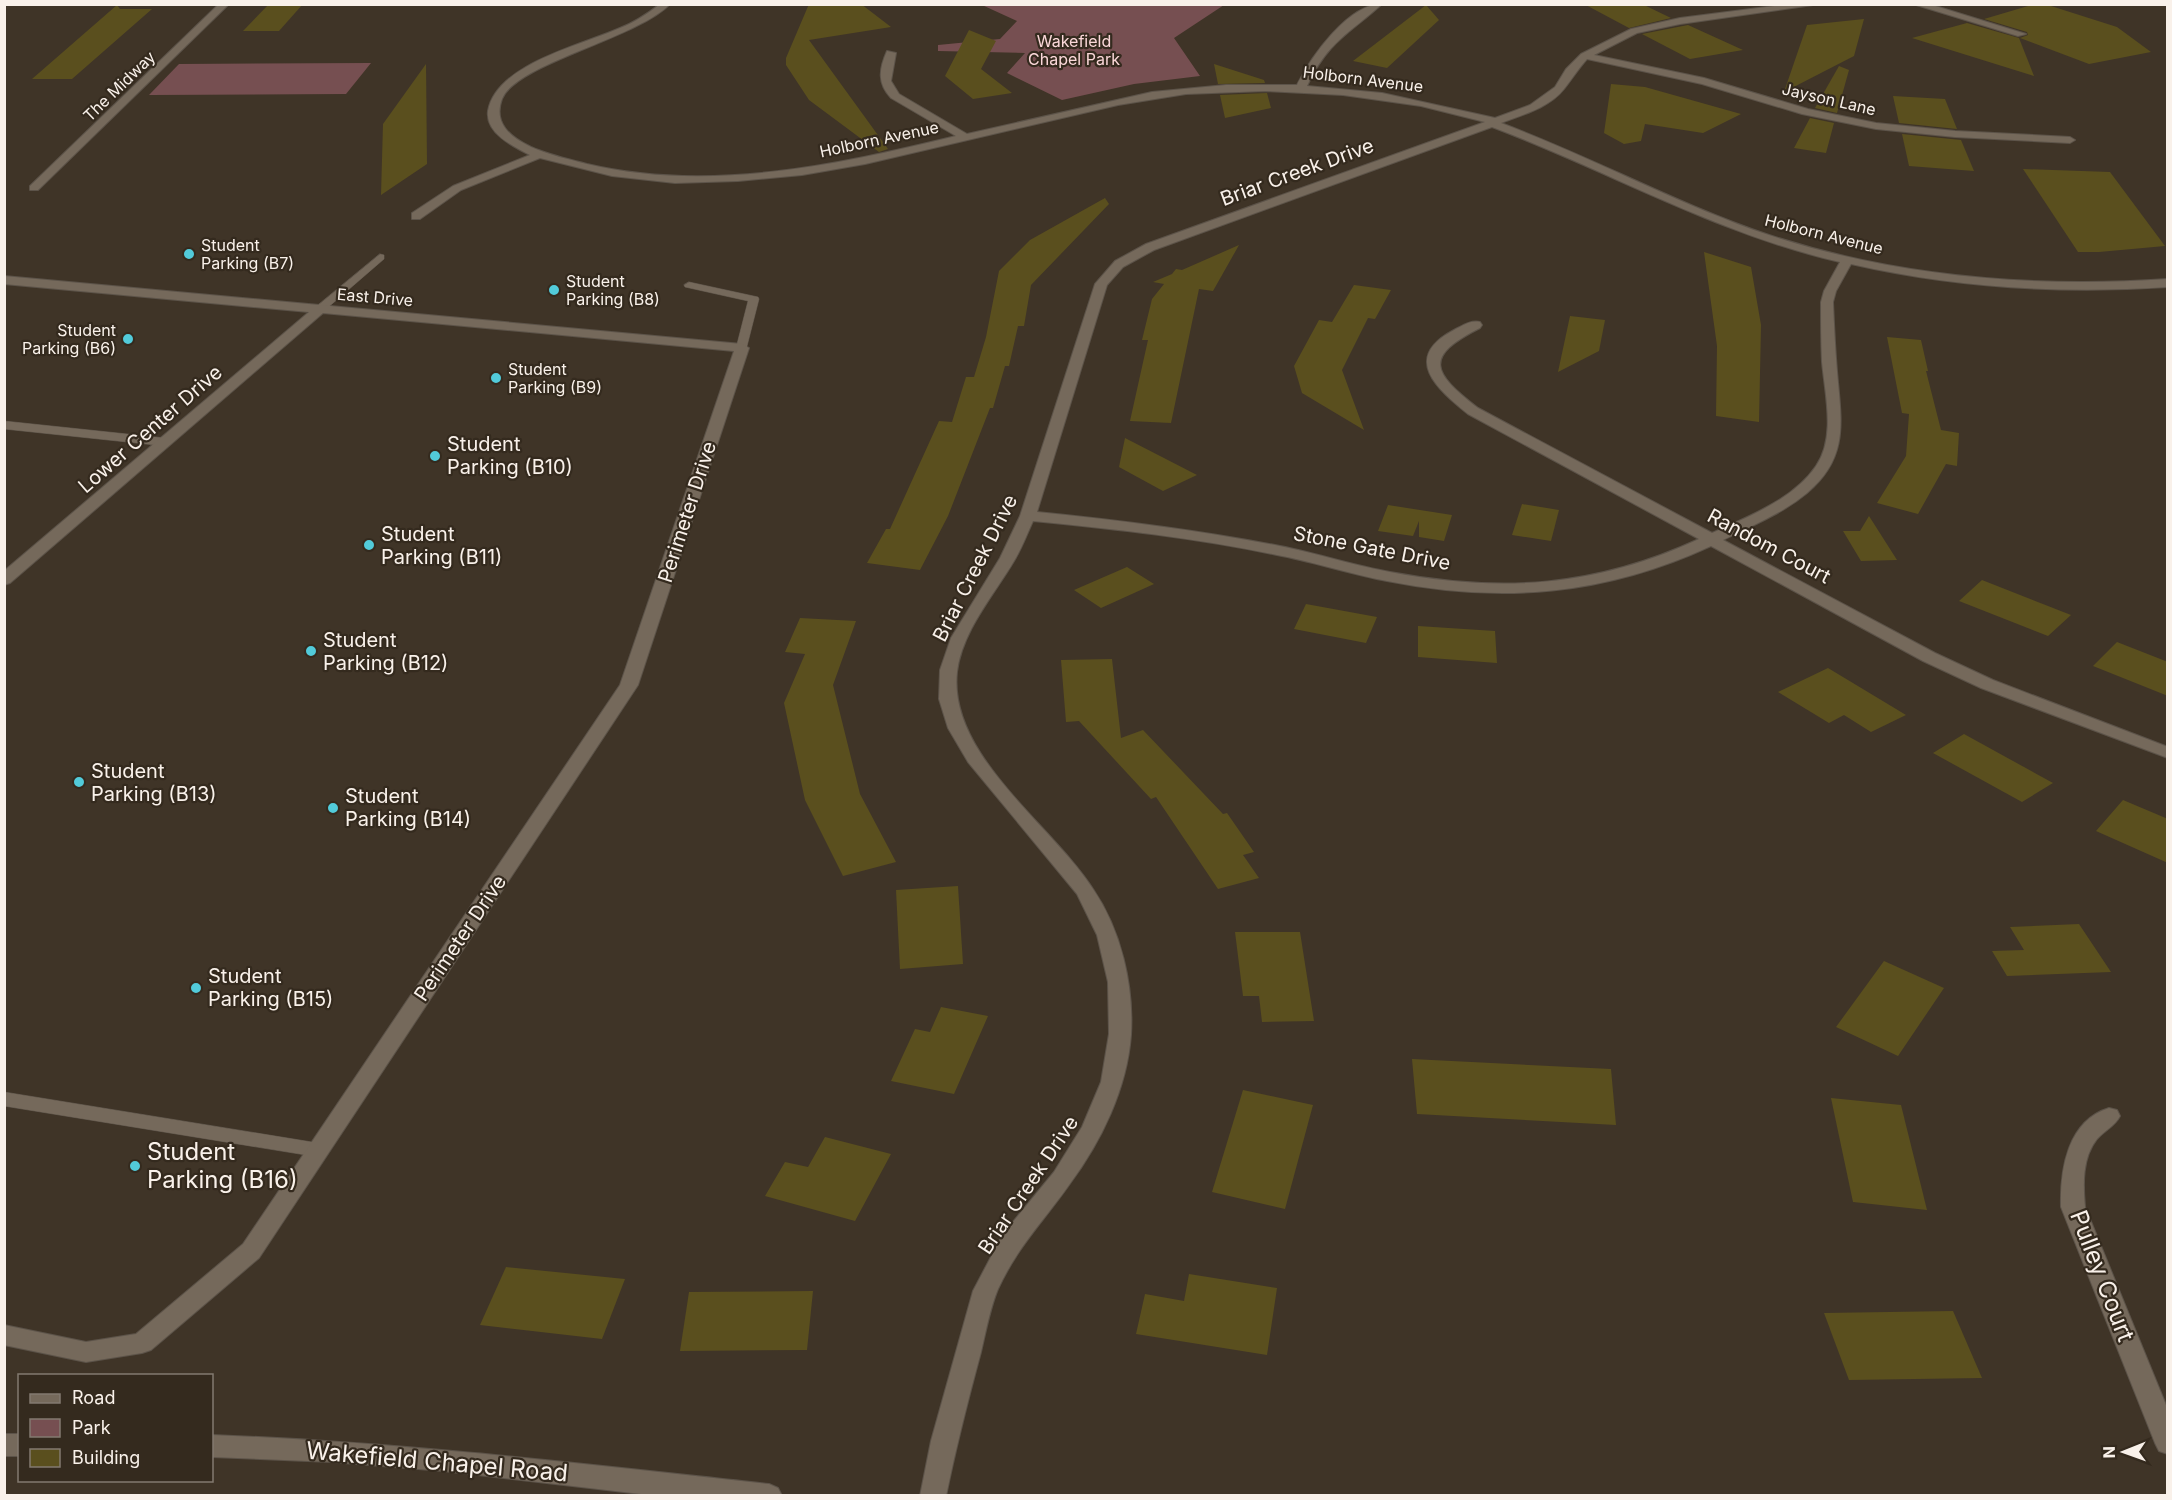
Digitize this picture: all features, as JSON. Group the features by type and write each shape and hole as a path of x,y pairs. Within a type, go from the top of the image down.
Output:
{"street":[{"name":"The Midway","path":"34,188 225,4"},
{"name":"Holborn Avenue","path":"666,4 648,20 632,29 528,69 502,90 494,103 493,115 498,127 508,138 539,154 596,170 631,175 744,178 820,169 1150,95 1217,88 1301,88 1389,96 1427,103 1495,123 1714,219 1799,247 1848,260 1948,277 2001,282 2105,286 2168,283"},
{"path":"1301,88 1314,62 1334,36 1378,4"},
{"name":"Briar Creek Drive","path":"933,1496 944,1441 985,1291 1011,1241 1062,1178 1092,1129 1112,1082 1120,1034 1119,982 1107,935 1085,891 974,758 957,728 948,699 949,670 959,638 1008,558 1029,516 1097,290 1119,264 1150,247 1534,107 1549,98 1585,56 1613,39 1654,26 1816,4"},
{"path":"1917,4 2021,34"},
{"path":"891,53 884,81 886,88 895,96 965,137"},
{"name":"Jayson Lane","path":"1585,56 1704,81 1806,112 1876,126 1955,134 2070,140"},
{"path":"416,216 457,188 539,154"},
{"name":"Stone Gate Drive","path":"1029,516 1129,525 1203,536 1281,551 1388,577 1481,589 1530,589 1580,583 1671,558 1762,515 1790,499 1811,480 1828,458 1835,434 1827,302 1830,291 1848,260"},
{"name":"East Drive","path":"4,280 742,348"},
{"name":"Lower Center Drive","path":"4,580 321,308"},
{"name":"Random Court","path":"1475,325 1453,334 1440,343 1432,355 1432,366 1439,380 1452,395 1473,411 1929,657 1987,684 2168,753"},
{"name":"Perimeter Drive","path":"4,1335 86,1352 142,1343 251,1251 629,685 742,348"},
{"name":"Pulley Court","path":"2109,1116 2100,1122 2079,1147 2070,1176 2073,1207 2168,1443"},
{"name":"Wakefield Chapel Road","path":"213,1446 331,1450 443,1460 769,1496"}],"lane":[{"path":"321,308 380,257"},
{"path":"689,285 754,299 742,348"},
{"path":"4,424 165,442"},
{"path":"4,1099 318,1149"}],"green space":[{"name":"Wakefield Chapel Park","path":"982,5 1224,5 1174,38 1200,76 1134,84 1062,100 1007,73 1025,53 938,51 938,45 1000,39 1017,21"},
{"path":"371,63 346,94 149,95 179,64"}],"building":[{"path":"269,4 303,4 279,31 243,31"},
{"path":"809,4 861,4 891,27 809,40 888,149 879,152 809,100 786,65 786,58"},
{"path":"1584,4 1642,4 1671,18 1629,28"},
{"path":"2035,4 2051,6 2117,27 2151,52 2089,64 2020,38 2028,35 2027,32 1984,19"},
{"path":"117,5 120,9 152,9 72,79 32,79"},
{"path":"1426,5 1439,20 1387,68 1353,61"},
{"path":"1864,19 1854,56 1784,92 1807,25"},
{"path":"1967,23 2019,38 2034,76 1912,38"},
{"path":"1688,25 1743,50 1690,59 1642,34"},
{"path":"969,30 996,41 981,69 1012,93 973,99 945,76"},
{"path":"426,64 427,164 381,195 383,124"},
{"path":"1214,64 1264,80 1265,83 1218,84"},
{"path":"1839,66 1849,70 1837,113 1815,108"},
{"path":"1611,84 1645,87 1741,114 1703,133 1645,124 1641,141 1624,144 1604,133"},
{"path":"1267,93 1271,108 1225,118 1220,95"},
{"path":"1893,96 1945,99 1957,129 1899,123"},
{"path":"1810,118 1834,123 1826,153 1794,148"},
{"path":"1902,134 1961,140 1974,171 1909,166"},
{"path":"2023,169 2110,172 2165,246 2078,252"},
{"path":"1105,198 1109,204 1031,285 1024,326 1018,326 1009,366 1005,366 993,408 990,408 948,516 920,570 867,563 886,529 890,529 939,421 952,422 966,377 974,377 986,337 999,271 1030,240"},
{"path":"1239,245 1213,291 1199,289 1171,423 1130,421 1148,340 1142,340 1152,299 1164,284 1153,282 1172,274 1176,269 1182,270"},
{"path":"1704,252 1751,267 1761,325 1759,422 1716,416 1717,346"},
{"path":"1354,285 1391,290 1375,319 1368,318 1342,370 1364,430 1302,393 1294,366 1319,320 1332,322"},
{"path":"1570,316 1605,320 1599,351 1558,372"},
{"path":"1887,337 1921,340 1928,371 1926,371 1941,430 1959,433 1957,466 1946,464 1918,514 1877,503 1906,456 1909,414 1902,413"},
{"path":"1125,438 1197,475 1163,491 1119,467"},
{"path":"1522,504 1559,510 1551,541 1512,535"},
{"path":"1388,505 1452,515 1444,541 1419,537 1419,521 1413,536 1378,531"},
{"path":"1869,516 1897,560 1861,561 1843,531 1860,531"},
{"path":"1127,567 1154,584 1101,608 1074,590"},
{"path":"1982,580 2071,615 2048,636 1959,601"},
{"path":"1306,604 1377,617 1366,643 1294,629"},
{"path":"800,618 856,621 833,685 860,794 896,862 843,876 805,800 784,703 805,654 785,652"},
{"path":"1418,626 1495,631 1497,663 1418,657"},
{"path":"2117,642 2168,662 2168,696 2093,666"},
{"path":"1112,659 1121,738 1143,730 1223,814 1227,813 1254,852 1243,855 1259,878 1218,889 1156,797 1151,799 1079,721 1066,722 1061,660"},
{"path":"1828,668 1906,715 1871,732 1844,715 1829,723 1778,692"},
{"path":"1964,734 2053,783 2022,802 1933,753"},
{"path":"2123,800 2168,819 2168,863 2096,831"},
{"path":"958,886 963,964 900,969 896,890"},
{"path":"2079,924 2111,972 2007,976 1992,951 2024,950 2010,927"},
{"path":"1235,932 1300,932 1314,1021 1262,1022 1259,996 1243,996"},
{"path":"1884,961 1944,988 1898,1056 1836,1027"},
{"path":"941,1007 988,1016 954,1094 891,1081 915,1029 930,1032"},
{"path":"1412,1059 1611,1069 1616,1125 1417,1114"},
{"path":"1243,1090 1313,1105 1285,1209 1212,1192"},
{"path":"1831,1098 1901,1105 1927,1210 1853,1202"},
{"path":"825,1137 891,1154 855,1221 765,1196 785,1162 808,1167"},
{"path":"506,1267 625,1279 602,1339 480,1325"},
{"path":"1189,1274 1277,1288 1267,1355 1136,1334 1145,1294 1184,1301"},
{"path":"813,1291 807,1350 680,1351 689,1292"},
{"path":"1953,1311 1982,1378 1849,1380 1824,1313"}],"place":[{"name":"Student Parking (B7)","path":"189,254"},
{"name":"Student Parking (B8)","path":"554,290"},
{"name":"Student Parking (B6)","path":"128,339"},
{"name":"Student Parking (B9)","path":"496,378"},
{"name":"Student Parking (B10)","path":"435,456"},
{"name":"Student Parking (B11)","path":"369,545"},
{"name":"Student Parking (B12)","path":"311,651"},
{"name":"Student Parking (B13)","path":"79,782"},
{"name":"Student Parking (B14)","path":"333,808"},
{"name":"Student Parking (B15)","path":"196,988"},
{"name":"Student Parking (B16)","path":"135,1166"}]}
